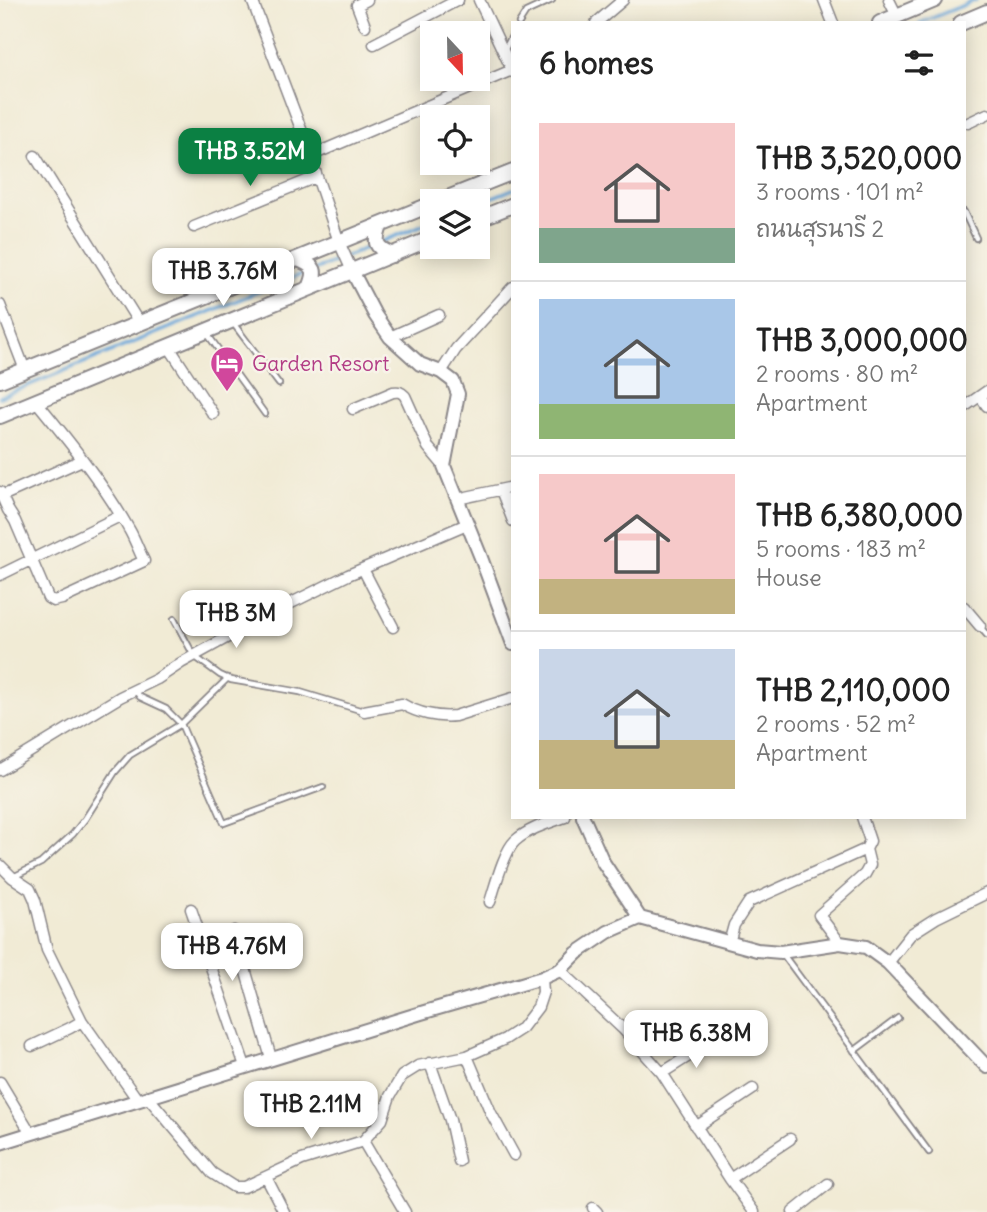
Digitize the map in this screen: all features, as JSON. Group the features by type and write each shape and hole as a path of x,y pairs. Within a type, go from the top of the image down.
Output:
{"main road":[{"path":"885,21 935,0"},
{"path":"966,21 987,12"},
{"path":"470,189 511,173"},
{"path":"490,214 511,206"},
{"path":"0,380 139,323 341,246 420,210"},
{"path":"378,230 377,244 387,253"},
{"path":"0,416 231,321 312,283 420,242"},
{"path":"302,260 313,267 312,283"}],"street":[{"path":"252,0 341,246 375,315 390,337 420,364 441,372 453,381 458,394 444,466"},
{"path":"365,26 357,5 367,0"},
{"path":"374,44 458,0"},
{"path":"479,0 511,69"},
{"path":"599,21 623,0"},
{"path":"824,0 832,21"},
{"path":"889,0 897,16"},
{"path":"310,156 511,71"},
{"path":"968,122 987,114"},
{"path":"35,156 139,323"},
{"path":"194,227 316,177"},
{"path":"441,372 456,349 509,300"},
{"path":"0,305 25,370"},
{"path":"390,337 439,315"},
{"path":"169,347 213,414"},
{"path":"353,409 398,391 405,396 428,447 444,466 511,639"},
{"path":"966,406 983,393 987,405"},
{"path":"36,401 82,460 120,516 144,561 62,599 52,600 48,598 1,494 82,460"},
{"path":"457,499 511,488"},
{"path":"501,490 511,516"},
{"path":"0,575 120,516"},
{"path":"0,770 120,697 303,596 467,524"},
{"path":"363,569 393,627"},
{"path":"966,609 980,626"},
{"path":"364,711 402,705 412,710 449,717 511,699"},
{"path":"490,902 507,855 516,840 560,819"},
{"path":"584,819 603,862 640,918"},
{"path":"729,943 734,925 749,902 866,849 870,841 863,819"},
{"path":"840,943 819,915 865,874 870,865 866,849"},
{"path":"0,865 30,889 47,950 82,1021 142,1098 212,1173 234,1186 244,1187 303,1160 362,1141 382,1120 390,1096 402,1076 418,1066 467,1056 523,1028 538,1007 542,978"},
{"path":"888,963 911,934 936,918 987,893"},
{"path":"191,909 245,1066"},
{"path":"0,1143 271,1058 542,978 560,970 577,953 608,932 640,918 757,950 781,952 840,943 866,947 888,963 987,1067"},
{"path":"234,931 271,1058"},
{"path":"560,970 623,1030 662,1073 754,1212"},
{"path":"32,1046 82,1021"},
{"path":"662,1073 713,1040"},
{"path":"467,1056 491,1113 514,1155"},
{"path":"430,1063 450,1119 459,1161"},
{"path":"0,1082 30,1132"},
{"path":"696,1127 753,1089"},
{"path":"730,1179 790,1139"},
{"path":"362,1141 405,1212"},
{"path":"266,1177 284,1212"},
{"path":"793,1212 828,1184"}],"lane":[{"path":"520,21 526,12 552,0"},
{"path":"503,52 511,38"},
{"path":"966,216 976,238"},
{"path":"231,321 279,383"},
{"path":"206,331 265,414"},
{"path":"174,619 194,656 220,675 300,692 364,711"},
{"path":"980,626 987,635"},
{"path":"12,877 41,863 74,834 115,772 130,755 181,724 228,678"},
{"path":"135,690 140,697 166,709 181,724 224,823 323,787"},
{"path":"781,952 929,1152"},
{"path":"854,1051 898,1018"}],"waterway":[{"path":"925,21 976,0"},
{"path":"490,198 511,190"},
{"path":"381,242 420,226"},
{"path":"316,269 374,245"},
{"path":"0,397 309,271"}],"place":[{"name":"Garden Resort","path":"227,393"}]}
